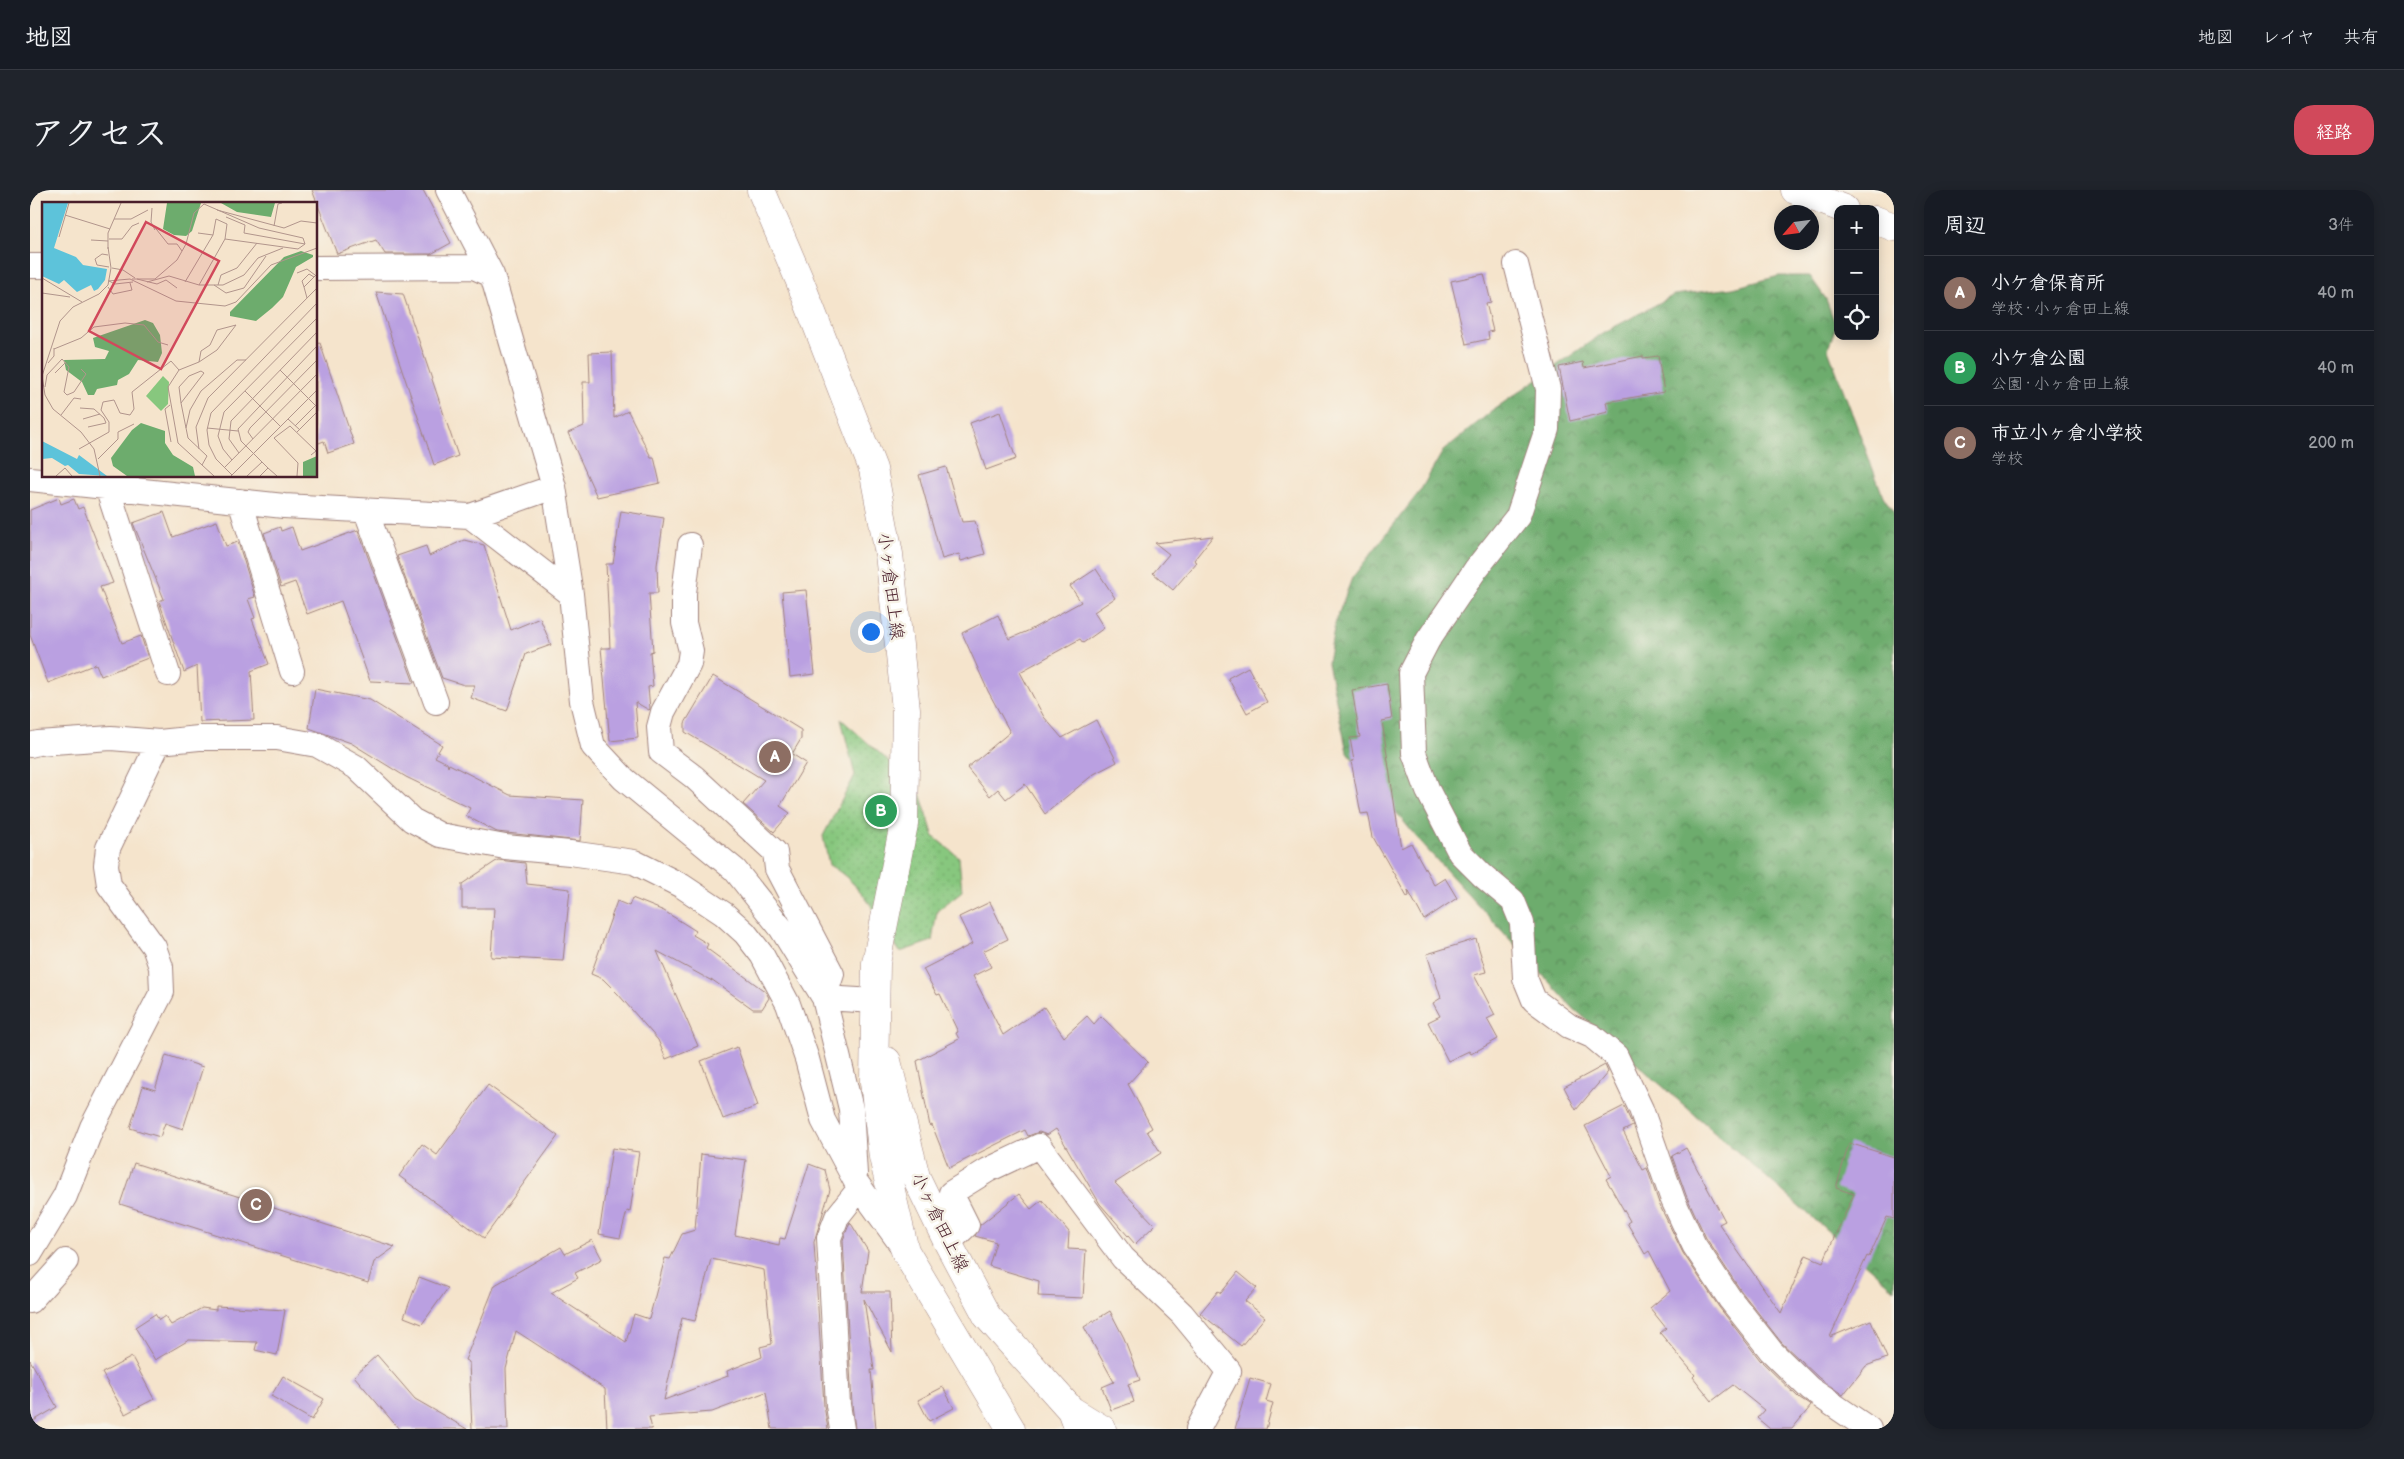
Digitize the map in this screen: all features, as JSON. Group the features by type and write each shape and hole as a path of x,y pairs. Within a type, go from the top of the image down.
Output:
{"main road":[{"name":"小ヶ倉田上線","path":"761,190 799,279 873,469 889,554 906,709 904,824 876,963 874,1082 883,1157 905,1250 1011,1429"},
{"path":"1795,190 1834,205"},
{"path":"1879,221 1894,227"},
{"name":"小ヶ倉田上線","path":"875,1001 890,1078 916,1177 948,1243 987,1316 1074,1420 1102,1429"}],"street":[{"path":"448,190 492,275 554,487 571,594 582,701 593,746 624,779 736,870 781,928 824,998 851,1110 858,1185 837,1217 829,1238 838,1405 842,1429"},
{"path":"1516,264 1548,389 1547,428 1518,516 1476,569 1428,640 1411,673 1414,753 1428,791 1460,853 1482,875 1513,901 1522,923 1525,978 1534,1000 1569,1026 1592,1036 1616,1056 1640,1109 1674,1200 1694,1245 1730,1299 1771,1351 1810,1389 1869,1429"},
{"path":"318,268 474,267 492,275"},
{"path":"30,479 240,501 366,511 470,516 554,487"},
{"path":"106,487 168,674"},
{"path":"240,501 292,671"},
{"path":"366,511 436,702"},
{"path":"470,516 571,594"},
{"path":"690,546 684,593 684,623 691,651 689,664 663,712 659,727 661,752 694,777 775,852 777,869 832,974 824,998"},
{"path":"30,745 111,738 159,742 199,738 277,738 317,745 356,767 389,796 412,820 440,835 505,847 570,853 634,862 703,899 745,933 776,979 788,1004 807,1059 823,1120 858,1185 905,1250"},
{"path":"30,1254 65,1196 92,1128 162,992 161,967 154,947 109,885 106,865 108,848 159,742"},
{"path":"824,998 875,1001"},
{"path":"948,1243 967,1225 951,1193 988,1170 1039,1146 1124,1258 1182,1314 1229,1371 1198,1429"},
{"path":"30,1301 66,1261"}],"green space":[{"path":"1779,276 1810,276 1826,299 1834,321 1834,332 1828,349 1883,496 1894,513 1894,1289 1573,1008 1422,844 1347,752 1328,662 1335,623 1352,578 1420,491 1443,451 1493,410 1603,333 1674,295 1733,288"},
{"path":"841,719 918,787 934,837 959,857 962,891 937,911 932,941 900,952 878,915 861,892 852,882 829,865 823,836 855,775"}],"building":[{"path":"312,190 423,190 451,243 431,254 385,254 376,240 337,254"},
{"path":"1484,274 1491,302 1486,303 1493,331 1488,332 1489,339 1466,344 1451,281"},
{"path":"376,292 403,294 458,456 434,465"},
{"path":"320,343 354,444 328,453 324,441 318,443 318,344"},
{"path":"612,352 614,418 628,411 651,457 654,457 660,483 597,497 568,433 584,426 583,382 590,382 589,353"},
{"path":"1643,356 1643,358 1658,356 1664,392 1606,402 1608,412 1570,421 1559,367 1583,362 1584,368"},
{"path":"1000,412 1016,459 986,470 970,423"},
{"path":"946,467 962,522 975,521 985,554 961,561 959,554 942,559 919,475"},
{"path":"59,498 61,504 74,499 78,509 83,507 113,583 100,587 122,643 141,636 148,658 101,676 96,664 48,683 30,635 30,510"},
{"path":"621,511 664,518 657,565 658,593 649,593 653,651 650,652 653,686 648,687 650,709 635,702 638,738 610,741 601,648 610,648 606,564 613,564"},
{"path":"164,512 173,537 217,521 226,546 238,542 255,597 248,599 255,618 252,619 269,664 251,671 254,720 200,722 197,666 184,672 159,601 164,599 133,523"},
{"path":"280,527 281,531 292,527 300,551 358,530 414,683 370,681 341,601 307,614 295,582 281,587 264,533"},
{"path":"1213,536 1194,560 1197,562 1173,590 1153,573 1169,554 1155,543"},
{"path":"464,540 484,545 511,630 540,618 551,645 526,654 507,711 471,698 475,685 464,685 442,678 397,556 426,546 429,556"},
{"path":"1096,569 1115,598 1094,612 1104,628 1083,643 1080,639 1020,672 1044,717 1062,738 1096,720 1117,762 1094,774 1045,814 1025,784 1006,799 998,789 990,796 967,768 1010,732 988,691 962,633 998,615 1009,639 1030,630 1081,602 1070,586"},
{"path":"806,590 815,674 790,677 782,592"},
{"path":"1248,667 1267,702 1247,713 1228,678"},
{"path":"713,676 801,730 801,739 792,754 806,763 780,806 790,813 774,832 743,804 764,780 685,732 685,723"},
{"path":"1387,684 1392,719 1382,721 1401,848 1411,843 1434,885 1445,878 1457,898 1424,920 1408,890 1409,896 1407,897 1373,837 1368,813 1361,814 1351,761 1354,761 1350,738 1360,737 1352,690"},
{"path":"315,689 370,700 442,745 435,757 447,763 448,767 449,764 510,795 583,800 580,841 497,832 466,816 470,808 406,777 351,743 309,728"},
{"path":"498,860 525,863 527,884 570,889 563,961 491,957 494,908 462,908 462,884"},
{"path":"632,898 664,911 696,931 693,935 708,944 706,948 766,992 769,998 762,1009 753,1009 711,979 712,981 657,951 698,1046 666,1059 658,1040 618,994 603,979 591,974 617,901 629,906"},
{"path":"990,902 1008,939 983,951 991,967 973,976 1003,1035 1044,1007 1064,1037 1087,1016 1094,1024 1101,1016 1148,1062 1128,1084 1152,1128 1147,1131 1161,1153 1115,1183 1155,1225 1135,1244 1100,1204 1056,1129 1047,1135 1039,1132 1028,1136 1025,1130 949,1168 932,1125 930,1126 917,1061 959,1039 956,1033 958,1032 940,994 937,995 923,969 972,944 959,917"},
{"path":"1476,939 1486,972 1474,975 1495,1015 1487,1019 1498,1039 1471,1054 1469,1051 1448,1061 1428,1022 1440,1016 1433,1003 1441,998 1427,954"},
{"path":"737,1047 758,1106 723,1119 701,1061"},
{"path":"166,1055 203,1067 183,1129 165,1123 160,1137 130,1128 143,1086 155,1090"},
{"path":"1605,1065 1608,1072 1576,1110 1564,1087"},
{"path":"488,1085 558,1136 484,1238 399,1176 422,1144 437,1155"},
{"path":"1624,1106 1633,1126 1623,1131 1643,1170 1647,1168 1660,1206 1683,1253 1719,1307 1760,1360 1800,1399 1811,1406 1792,1429 1770,1429 1757,1418 1764,1410 1733,1385 1712,1401 1693,1377 1695,1375 1660,1333 1666,1328 1650,1308 1670,1291 1649,1251 1645,1254 1627,1223 1630,1221 1606,1179 1611,1176 1585,1126"},
{"path":"1849,1143 1894,1157 1894,1219 1887,1217 1830,1337 1871,1320 1887,1358 1866,1366 1843,1395 1819,1378 1781,1342 1741,1291 1706,1238 1686,1195 1672,1156 1686,1148 1725,1221 1719,1224 1781,1313 1806,1255 1823,1262 1854,1194 1836,1188"},
{"path":"612,1148 639,1152 630,1212 627,1211 620,1238 599,1234"},
{"path":"701,1154 746,1160 735,1235 779,1245 780,1238 785,1239 809,1164 825,1170 830,1190 814,1242 824,1406 828,1429 772,1429 766,1392 712,1412 649,1417 652,1429 607,1429 605,1389 516,1331 506,1369 508,1429 472,1429 469,1362 465,1360 495,1285 561,1247 565,1254 592,1240 602,1259 575,1273 578,1278 551,1293 626,1342 634,1314 649,1319 665,1258 670,1259 682,1234 695,1230","holes":["711,1259 764,1270 772,1344 760,1347 762,1357 727,1371 728,1376 664,1400 682,1318 695,1321"]},
{"path":"134,1163 395,1247 374,1262 368,1283 120,1204"},
{"path":"1019,1194 1031,1209 1042,1200 1069,1232 1068,1249 1086,1250 1083,1298 1038,1296 1039,1281 989,1266 996,1242 975,1236 980,1225"},
{"path":"850,1222 868,1251 862,1292 890,1292 892,1352 864,1299 874,1370 871,1370 876,1429 855,1429 843,1240"},
{"path":"1238,1272 1257,1288 1245,1301 1265,1317 1241,1346 1200,1313 1218,1291 1221,1293"},
{"path":"419,1277 448,1288 422,1324 404,1317"},
{"path":"216,1306 285,1310 277,1355 255,1350 257,1342 189,1340 155,1360 135,1327 155,1314 159,1320 165,1316 171,1325 202,1308 216,1310"},
{"path":"1110,1311 1124,1338 1140,1380 1128,1384 1134,1402 1111,1410 1102,1387 1114,1382 1084,1327"},
{"path":"377,1355 415,1399 467,1429 399,1429 354,1376"},
{"path":"132,1357 154,1399 125,1414 102,1373"},
{"path":"30,1360 57,1407 30,1423"},
{"path":"283,1376 324,1399 312,1420 271,1396"},
{"path":"1250,1378 1271,1384 1266,1401 1273,1403 1266,1429 1235,1429"},
{"path":"943,1387 954,1408 929,1421 918,1400"}],"place":[{"name":"小ケ倉保育所","path":"775,757"},
{"name":"小ケ倉公園","path":"881,811"},
{"name":"市立小ヶ倉小学校","path":"256,1205"}]}
